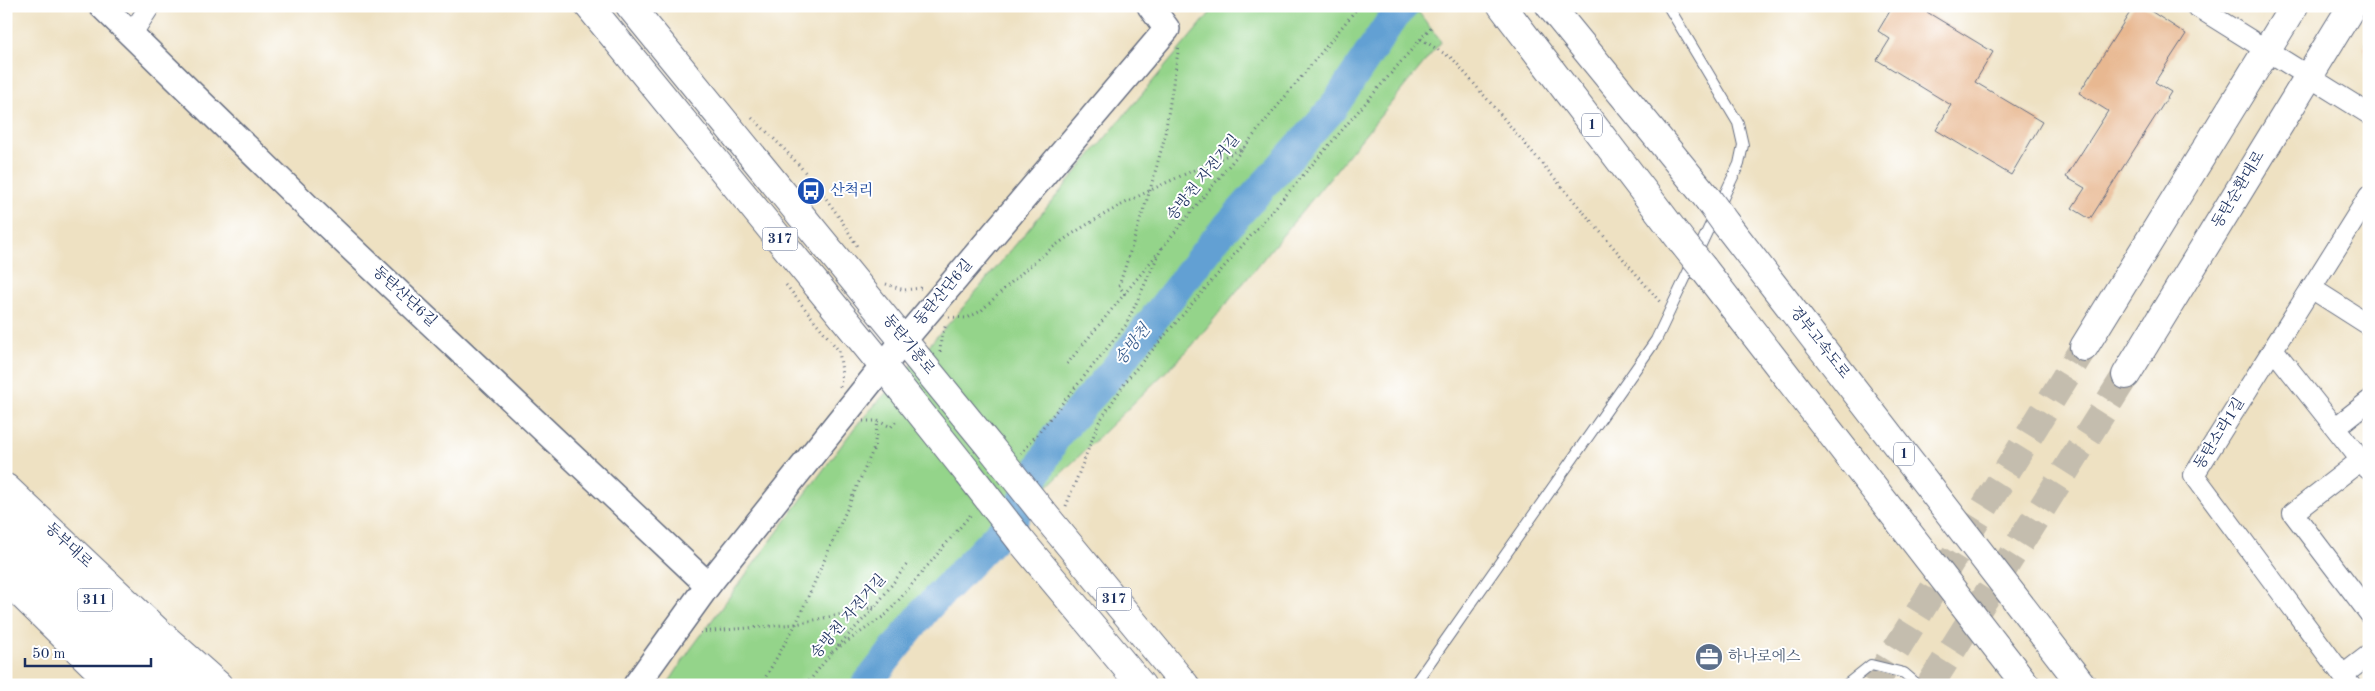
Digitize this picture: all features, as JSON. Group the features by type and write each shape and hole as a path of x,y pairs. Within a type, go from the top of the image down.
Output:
{"main road":[{"name":"317","path":"589,6 884,366 1021,541 1142,685"},
{"name":"동탄기흥로","path":"630,6 991,448 1054,510 1185,685"},
{"name":"1","path":"1502,6 1683,243 2026,685"},
{"name":"경부고속도로","path":"1550,6 1708,199 2082,685"},
{"path":"2084,347 2294,6"},
{"name":"동탄순환대로","path":"2126,375 2352,6"},
{"name":"동부대로","path":"6,488 218,685"},
{"name":"동부대로","path":"6,515 185,685"},
{"name":"311","path":"6,547 154,685"},
{"path":"6,579 114,685"}],"street":[{"name":"동탄산단6길","path":"102,6 309,208 708,585"},
{"path":"131,35 150,6"},
{"name":"동탄산단6길","path":"636,685 708,585 904,340 1167,29 1150,6"},
{"path":"2196,6 2369,114"},
{"name":"동탄소라1길","path":"2346,680 2194,475 2368,199"},
{"path":"2311,288 2369,324"},
{"path":"2273,349 2365,465 2293,512 2369,613"},
{"path":"2336,427 2369,401"},
{"path":"2346,680 2369,655"}],"lane":[{"path":"1414,685 1656,340 1739,164 1743,145 1738,123 1668,6"},
{"path":"1846,685 1871,665 1904,673 1918,685"}],"path":[{"name":"송방천 자전거길","path":"1067,364 1359,6"},
{"path":"1054,510 1099,422 1129,377 1431,27"},
{"path":"1421,39 1452,59 1655,298 1670,311"},
{"path":"1125,294 1119,286 1164,140 1180,41 1174,48"},
{"path":"746,113 788,151 842,219 860,252"},
{"path":"950,318 968,318 981,311 1052,248 1114,209 1150,190 1244,148"},
{"path":"882,278 887,285 904,290 923,287"},
{"path":"942,357 941,340 950,318 956,310"},
{"path":"865,423 878,421 891,427"},
{"path":"761,685 796,624 874,448 878,421"},
{"name":"송방천 자전거길","path":"806,685 832,652 875,607 908,563"},
{"path":"674,634 796,624 875,607"}],"green space":[{"path":"1216,6 1414,6 1441,42 1191,347 992,541 868,685 667,685 690,650 855,427 959,312"}],"building":[{"path":"1893,6 1917,6 1993,52 1975,82 2042,122 2011,175 1936,130 1951,105 1877,60 1890,39 1878,31"},
{"path":"2134,6 2143,6 2186,34 2155,82 2171,92 2090,219 2072,208 2085,188 2066,177 2108,111 2079,93"},
{"path":"2369,40 2369,68 2368,68 2364,47"}],"waterway":[{"name":"송방천","path":"866,685 927,608 1014,518 1056,436 1115,369 1213,242 1332,109 1394,16 1404,6"}],"tunnel":[{"path":"1874,685 2084,347"},
{"path":"1930,685 2126,375"}],"place":[{"name":"산척리","path":"811,191"},
{"name":"하나로에스","path":"1709,657"}]}
